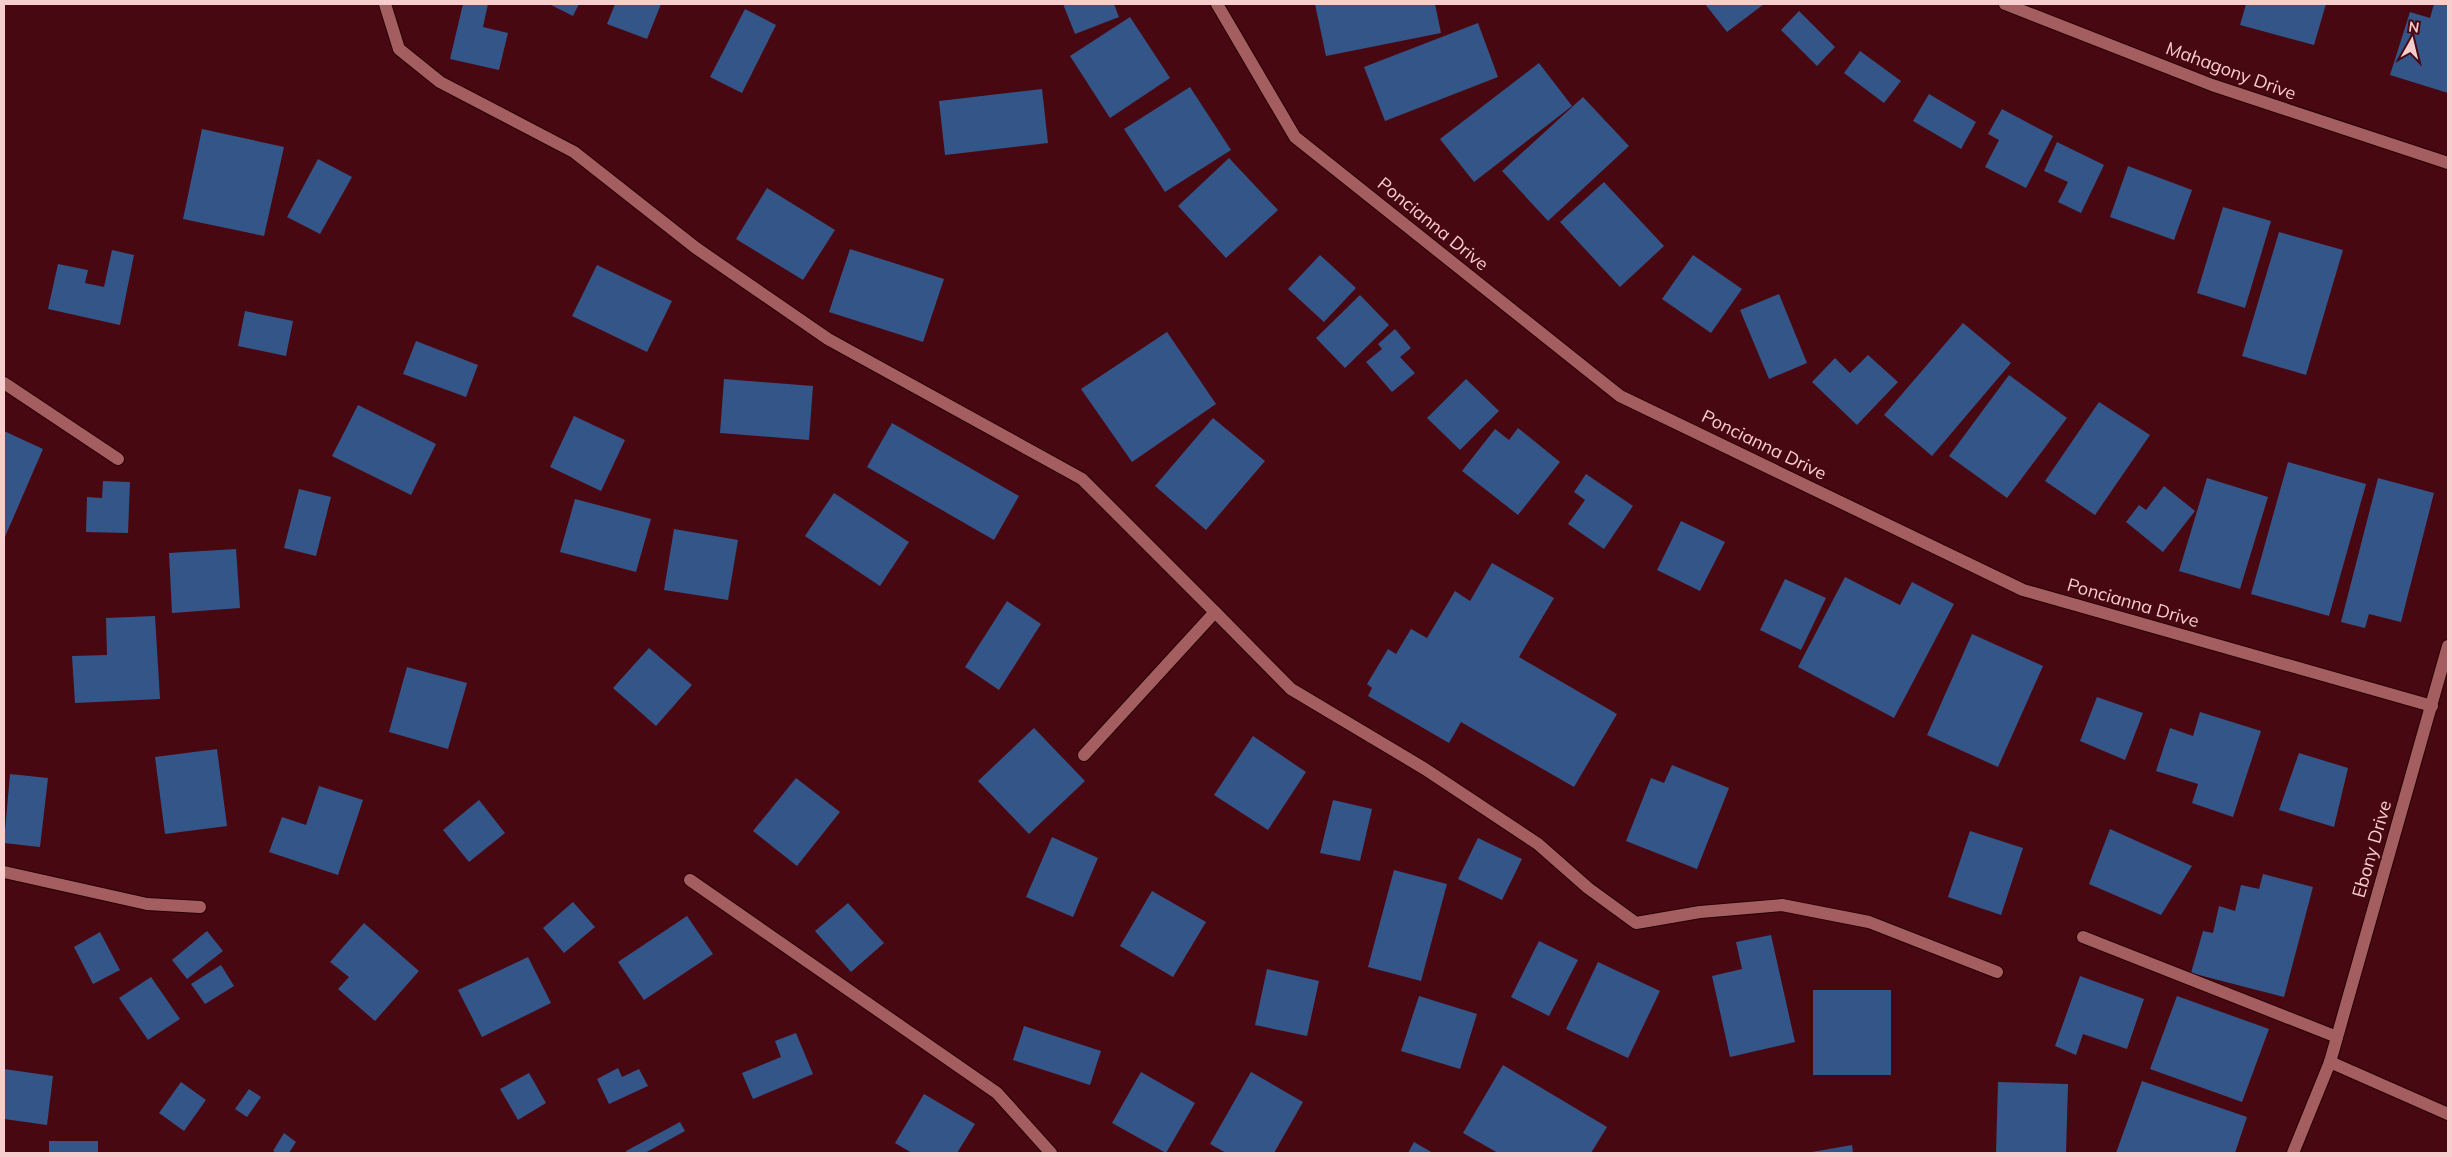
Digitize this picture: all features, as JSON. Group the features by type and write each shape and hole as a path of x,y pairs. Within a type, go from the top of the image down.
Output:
{"street":[{"path":"384,4 399,49 440,82 574,152 696,248 828,339 1082,479 1291,689 1425,769 1538,844 1588,888 1636,924 1700,912 1782,905 1869,922 1997,972"},
{"name":"Poncianna Drive","path":"1217,4 1296,137 1620,396 2023,590 2432,706"},
{"name":"Mahagony Drive","path":"2005,4 2212,85 2448,163"},
{"path":"4,383 118,459"},
{"path":"1084,755 1214,612"},
{"name":"Ebony Drive","path":"2293,1153 2330,1062 2448,646"},
{"path":"4,872 147,904 200,907"},
{"path":"690,880 997,1093 1051,1153"},
{"path":"2083,937 2337,1037"},
{"path":"2330,1062 2448,1114"}],"building":[{"path":"463,4 488,4 483,27 508,33 499,70 450,59"},
{"path":"549,4 579,4 573,16"},
{"path":"615,4 661,4 647,39 607,24"},
{"path":"1063,4 1114,4 1119,17 1075,34"},
{"path":"1315,4 1435,4 1441,33 1326,56"},
{"path":"1705,4 1764,4 1727,32"},
{"path":"2246,4 2326,4 2314,45 2240,25"},
{"path":"2434,4 2448,4 2448,93 2390,75 2410,12 2430,18"},
{"path":"745,9 776,25 742,93 710,77"},
{"path":"1799,11 1835,47 1817,66 1781,30"},
{"path":"1130,17 1170,78 1110,118 1070,56"},
{"path":"1478,23 1498,77 1385,121 1364,67"},
{"path":"1860,51 1901,81 1884,103 1844,73"},
{"path":"1539,63 1572,106 1474,182 1440,139"},
{"path":"1190,87 1231,150 1165,192 1124,129"},
{"path":"1042,89 1048,143 945,155 939,101"},
{"path":"1929,94 1976,122 1961,149 1913,121"},
{"path":"1583,97 1629,146 1548,221 1502,171"},
{"path":"2002,109 2053,136 2026,188 1985,167 1999,140 1988,134"},
{"path":"202,129 284,147 264,236 183,219"},
{"path":"2057,142 2104,165 2081,213 2058,202 2068,182 2044,171"},
{"path":"1229,158 1278,210 1226,258 1178,206"},
{"path":"318,159 352,177 320,234 287,217"},
{"path":"2128,166 2192,190 2174,240 2110,217"},
{"path":"1604,182 1664,246 1620,287 1560,222"},
{"path":"767,188 835,230 803,280 736,239"},
{"path":"2223,207 2271,221 2245,308 2197,293"},
{"path":"2279,232 2343,250 2306,375 2242,356"},
{"path":"850,249 944,279 923,342 829,312"},
{"path":"112,250 134,255 120,325 48,309 58,264 88,270 85,283 104,287"},
{"path":"1320,255 1356,288 1324,322 1288,289"},
{"path":"1693,255 1742,289 1711,333 1662,299"},
{"path":"597,265 672,301 647,352 572,316"},
{"path":"1779,294 1807,363 1769,379 1740,310"},
{"path":"1360,295 1389,325 1345,368 1316,338"},
{"path":"245,311 293,321 286,356 238,346"},
{"path":"1963,323 2011,363 1932,456 1884,415"},
{"path":"1395,329 1411,348 1400,357 1415,373 1392,392 1366,362 1382,349 1378,344"},
{"path":"1167,332 1216,404 1132,462 1081,389"},
{"path":"416,341 478,365 466,397 403,374"},
{"path":"1868,355 1898,382 1857,425 1812,382 1835,358 1850,373"},
{"path":"2009,375 2067,418 2007,498 1949,456"},
{"path":"724,379 813,386 809,440 720,433"},
{"path":"1466,379 1499,411 1460,450 1427,418"},
{"path":"2099,402 2150,435 2095,515 2045,481"},
{"path":"358,405 436,444 411,495 332,456"},
{"path":"574,416 625,440 601,491 550,467"},
{"path":"1213,418 1265,461 1206,530 1155,486"},
{"path":"892,423 1019,496 994,540 867,467"},
{"path":"1518,428 1560,462 1518,515 1462,471 1495,429 1509,440"},
{"path":"4,431 43,449 4,539"},
{"path":"2288,462 2366,484 2329,616 2251,594"},
{"path":"1586,474 1633,506 1604,549 1568,524 1585,500 1574,492"},
{"path":"2207,478 2268,497 2240,589 2179,571"},
{"path":"2378,478 2434,493 2401,622 2369,614 2365,628 2341,622"},
{"path":"103,481 130,482 128,533 86,532 87,497 102,498"},
{"path":"2164,486 2195,511 2163,552 2126,522 2139,505 2146,510"},
{"path":"299,489 331,497 316,556 284,548"},
{"path":"834,493 909,542 880,586 805,536"},
{"path":"575,499 651,519 636,572 560,552"},
{"path":"1681,521 1725,542 1700,591 1657,570"},
{"path":"674,529 738,540 728,600 664,590"},
{"path":"236,549 240,608 172,613 169,553"},
{"path":"1492,563 1554,598 1519,657 1617,714 1574,787 1461,722 1449,743 1368,696 1372,688 1367,684 1388,649 1396,654 1411,629 1427,638 1455,591 1470,601"},
{"path":"1845,577 1900,605 1912,582 1954,604 1894,718 1798,667"},
{"path":"1785,579 1826,598 1801,650 1760,630"},
{"path":"1007,601 1041,624 999,690 965,667"},
{"path":"155,616 160,699 75,703 72,656 107,655 106,618"},
{"path":"1972,634 2043,666 1998,767 1927,735"},
{"path":"649,648 692,685 656,726 613,688"},
{"path":"407,667 467,683 448,749 389,732"},
{"path":"2097,697 2143,713 2125,760 2080,741"},
{"path":"2200,712 2261,731 2233,817 2192,803 2198,784 2156,771 2170,728 2193,736"},
{"path":"1034,728 1085,781 1029,834 978,781"},
{"path":"1253,736 1306,772 1268,830 1214,795"},
{"path":"217,749 227,826 165,834 155,757"},
{"path":"2299,753 2348,768 2334,827 2279,810"},
{"path":"1672,765 1729,788 1697,869 1626,841 1651,778 1664,783"},
{"path":"10,774 48,778 40,847 4,843"},
{"path":"796,778 840,812 797,866 753,831"},
{"path":"319,786 363,800 338,875 269,852 282,817 306,825"},
{"path":"479,800 505,833 469,862 443,830"},
{"path":"1333,800 1372,809 1360,861 1320,853"},
{"path":"2110,829 2192,866 2161,915 2089,884"},
{"path":"1970,831 2023,848 2001,915 1948,897"},
{"path":"1052,837 1098,858 1073,917 1026,897"},
{"path":"1478,838 1522,859 1502,900 1458,879"},
{"path":"1394,870 1447,884 1421,981 1368,967"},
{"path":"2263,874 2313,887 2284,997 2191,973 2203,931 2213,933 2219,906 2235,911 2241,885 2259,889"},
{"path":"1152,891 1206,922 1173,977 1120,946"},
{"path":"573,902 595,927 564,953 543,928"},
{"path":"848,903 884,943 851,972 815,931"},
{"path":"687,916 713,954 644,1000 618,962"},
{"path":"364,923 419,971 375,1021 338,989 349,977 330,962"},
{"path":"207,931 223,951 187,979 172,960"},
{"path":"100,932 120,970 93,984 74,947"},
{"path":"1771,935 1795,1042 1730,1057 1712,976 1742,969 1736,942"},
{"path":"1539,941 1578,960 1549,1016 1511,997"},
{"path":"528,957 551,1003 482,1037 458,990"},
{"path":"1598,962 1660,991 1628,1058 1566,1029"},
{"path":"221,965 234,986 205,1004 191,984"},
{"path":"1267,969 1319,981 1307,1036 1255,1025"},
{"path":"2080,976 2144,999 2127,1049 2083,1034 2076,1055 2055,1046"},
{"path":"151,977 180,1019 148,1040 119,998"},
{"path":"1813,990 1891,990 1891,1075 1813,1075"},
{"path":"1419,996 1477,1014 1460,1069 1401,1051"},
{"path":"2177,996 2269,1029 2242,1102 2150,1069"},
{"path":"1024,1026 1101,1051 1090,1085 1013,1060"},
{"path":"796,1033 813,1074 753,1099 742,1073 781,1057 775,1041"},
{"path":"1503,1065 1607,1127 1591,1153 1498,1153 1463,1133"},
{"path":"618,1068 622,1077 639,1069 648,1086 609,1104 597,1079"},
{"path":"4,1069 53,1076 47,1125 4,1119"},
{"path":"1141,1072 1195,1103 1166,1153 1112,1123"},
{"path":"1251,1072 1303,1102 1274,1153 1226,1153 1210,1144"},
{"path":"529,1073 546,1103 518,1120 500,1089"},
{"path":"2142,1081 2247,1117 2235,1153 2116,1153"},
{"path":"181,1082 206,1100 184,1131 159,1113"},
{"path":"1998,1082 2068,1084 2066,1153 1996,1153"},
{"path":"249,1089 261,1097 247,1117 235,1109"},
{"path":"924,1094 975,1124 957,1153 912,1153 895,1143"},
{"path":"680,1122 685,1131 645,1153 627,1153 626,1151"},
{"path":"284,1133 296,1142 289,1153 277,1153 273,1151"},
{"path":"49,1141 98,1141 98,1153 49,1153"},
{"path":"1414,1142 1433,1153 1408,1153"},
{"path":"1852,1145 1853,1153 1812,1152"}]}
